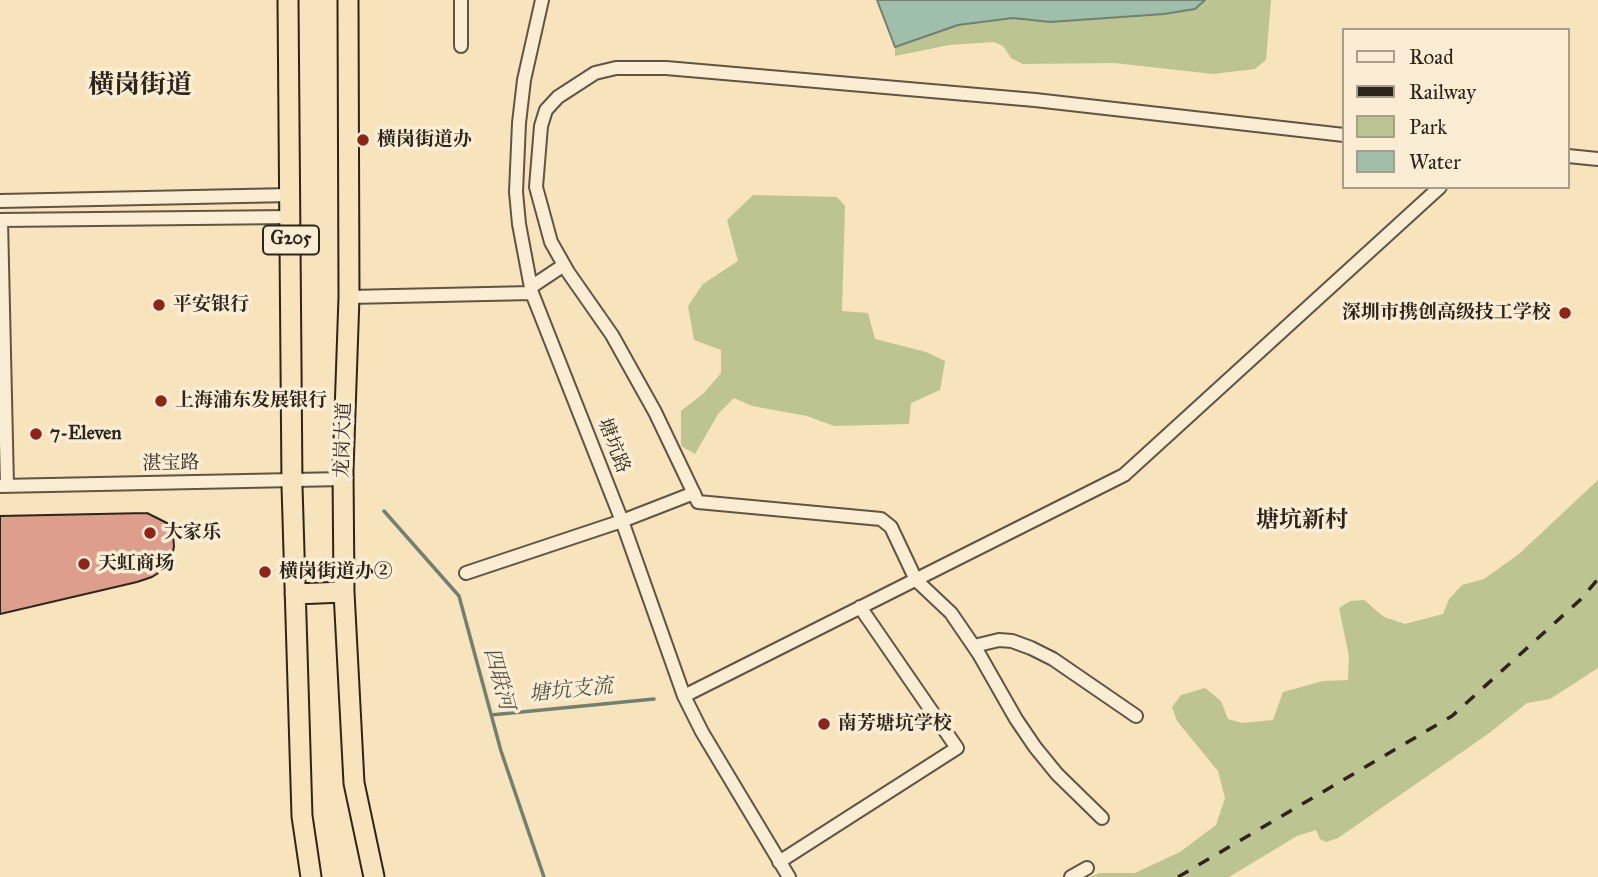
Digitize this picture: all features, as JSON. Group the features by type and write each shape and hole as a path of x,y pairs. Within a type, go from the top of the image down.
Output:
{"highway":[{"name":"G205","path":"288,0 292,480 302,816 311,877"},
{"name":"龙岗大道","path":"348,0 349,297 343,479 344,592 354,783 374,877"},
{"path":"295,594 344,592"}],"street":[{"path":"461,0 461,46"},
{"name":"塘坑路","path":"542,0 524,80 516,192 519,224 532,290 622,521 684,696 702,732 789,877"},
{"path":"1102,818 1035,747 974,646 951,613 916,580 891,527 881,519 698,502 655,412 612,335 551,242 536,187 541,126 546,110 558,97 596,73 617,68 666,68 1035,100 1342,135"},
{"path":"1570,156 1598,159"},
{"path":"684,696 1124,475 1438,189"},
{"path":"0,201 290,195"},
{"path":"4,486 0,220 290,217"},
{"path":"349,297 532,290 564,265"},
{"name":"湛宝路","path":"4,486 343,479"},
{"path":"466,573 622,521 694,493"},
{"path":"779,862 957,748 860,607"},
{"path":"974,646 999,640 1012,641 1031,648 1053,659 1136,716"},
{"path":"1071,877 1087,868"}],"green space":[{"path":"1205,0 1271,0 1266,60 1255,69 1213,74 1114,63 1023,64 1011,58 1003,46 994,42 949,45 895,56 895,47 958,25 1013,18 1050,22 1164,14 1195,9"},
{"path":"753,195 837,197 845,206 842,311 868,313 875,339 926,352 945,361 940,390 911,403 909,424 834,426 807,416 752,406 734,398 718,414 695,454 681,446 681,411 704,393 721,373 721,350 694,340 688,306 703,284 738,261 727,220"},
{"path":"1598,480 1598,668 1550,699 1527,703 1488,734 1338,838 1326,842 1320,839 1316,830 1297,836 1229,877 1090,877 1099,873 1135,873 1180,852 1216,825 1225,798 1218,771 1177,721 1172,707 1181,695 1205,688 1221,701 1228,719 1242,723 1273,720 1283,692 1323,681 1348,680 1349,656 1339,608 1350,601 1364,600 1384,617 1405,624 1443,614 1449,599 1462,585 1484,579 1519,554"}],"water":[{"path":"877,0 1205,0 1195,9 1164,14 1050,22 1013,18 958,25 895,47"}],"building":[{"name":"天虹商场","path":"147,513 167,523 173,533 174,547 165,569 137,582 0,614 0,516"}],"waterway":[{"name":"四联河","path":"384,511 459,596 501,751 544,877"},
{"name":"塘坑支流","path":"491,715 654,699"}],"railway":[{"path":"1178,877 1452,716 1580,600 1598,579"}],"place":[{"name":"横岗街道办","path":"363,140"},
{"name":"平安银行","path":"159,305"},
{"name":"深圳市携创高级技工学校","path":"1565,313"},
{"name":"上海浦东发展银行","path":"161,401"},
{"name":"7-Eleven","path":"36,434"},
{"name":"大家乐","path":"150,533"},
{"name":"天虹商场","path":"84,564"},
{"name":"横岗街道办②","path":"265,572"},
{"name":"南芳塘坑学校","path":"824,724"}],"district":[{"name":"横岗街道","path":"140,87"},
{"name":"塘坑新村","path":"1302,521"}]}
